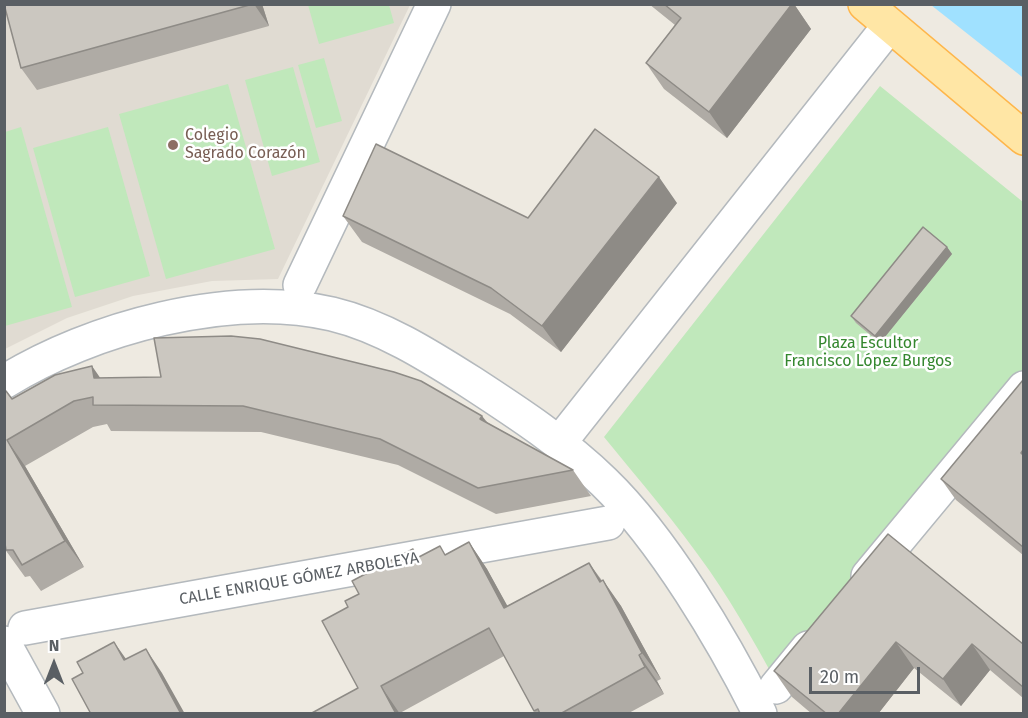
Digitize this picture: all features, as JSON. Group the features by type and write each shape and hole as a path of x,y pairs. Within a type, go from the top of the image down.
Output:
{"main road":[{"path":"865,4 1023,138"}],"street":[{"path":"300,285 434,4"},
{"path":"560,442 889,26"},
{"path":"4,382 30,367 83,343 144,322 209,310 288,307 332,314 374,328 421,351 560,442 605,483 673,567 768,700 829,623"},
{"path":"852,596 1023,388"},
{"name":"CALLE ENRIQUE GÓMEZ ARBOLEYA","path":"15,635 608,523"},
{"path":"15,635 43,714"}],"shaded area":[{"name":"Colegio Sagrado Corazón","path":"5,5 410,5 278,279 212,281 133,296 67,318 5,349"}],"green space":[{"path":"308,5 389,5 394,23 319,44"},
{"path":"324,58 342,121 316,128 298,65"},
{"path":"293,67 320,162 272,176 245,80"},
{"path":"228,84 275,249 166,279 119,114"},
{"name":"Plaza Escultor Francisco López Burgos","path":"880,86 1023,202 1023,410 786,700 740,618 709,570 604,437"},
{"path":"21,127 72,307 5,326 5,132"},
{"path":"108,127 150,276 75,297 33,148"}],"water":[{"path":"931,5 1023,5 1023,78 1021,76"}],"building":[{"path":"4,4 253,4 21,68"},
{"path":"664,4 792,4 709,112 646,63 681,18"},
{"path":"595,129 659,177 542,326 491,288 343,216 376,144 528,218"},
{"path":"923,227 947,247 875,336 851,316"},
{"path":"231,336 260,339 394,372 421,381 482,416 480,419 573,470 478,488 380,439 243,406 93,405 93,397 74,401 7,440 65,541 22,565 13,550 6,550 4,537 4,392 6,391 12,399 55,375 92,366 94,378 161,377 154,338"},
{"path":"1023,380 1023,450 1021,453 1023,455 1023,547 941,479"},
{"path":"888,534 1023,644 1023,687 972,644 943,679 896,642 838,714 827,714 774,671"},
{"path":"469,542 504,608 589,563 600,582 603,580 642,653 639,655 645,667 560,714 540,714 538,709 534,711 489,628 381,686 396,714 310,714 358,688 322,621 348,607 345,601 359,594 352,581 413,549 417,558 440,546 445,555"},
{"path":"114,642 124,660 146,649 181,714 91,714 72,679 83,673 77,662"}],"place":[{"name":"Colegio Sagrado Corazón","path":"173,145"}]}
